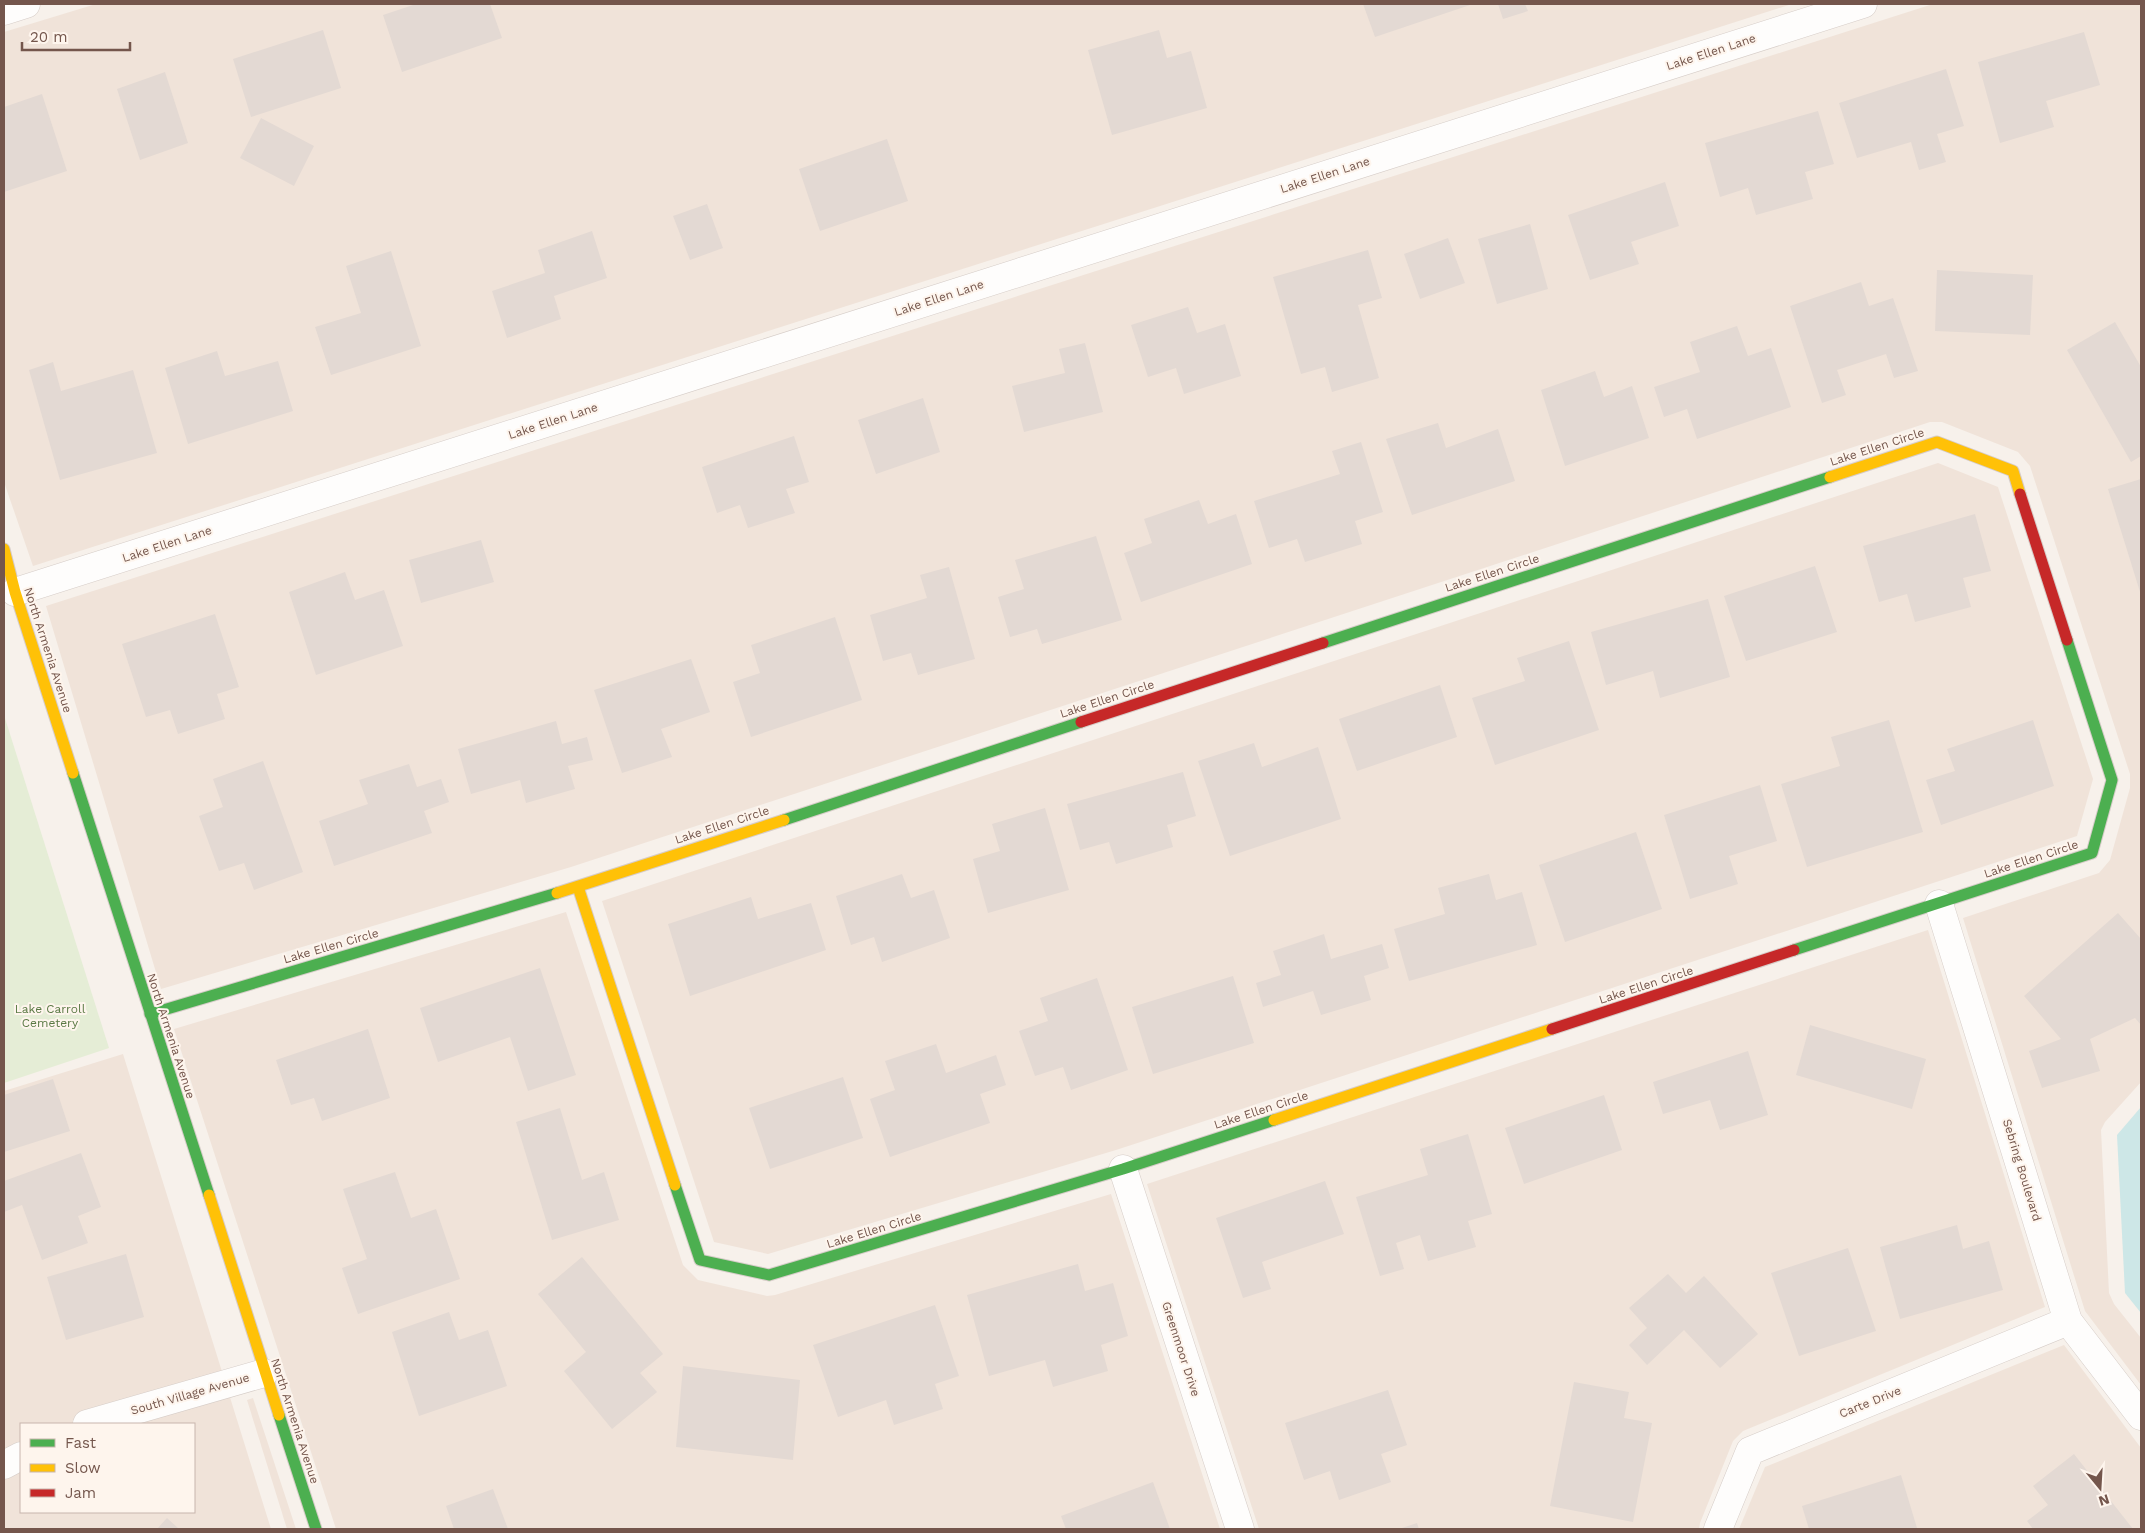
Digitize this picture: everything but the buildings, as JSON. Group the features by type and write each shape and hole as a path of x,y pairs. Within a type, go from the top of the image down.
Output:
{"street":[{"path":"4,11 26,4"},
{"name":"Lake Ellen Lane","path":"15,592 1863,4"},
{"name":"Lake Ellen Circle","path":"150,1014 578,887 1937,442 2013,472 2112,780 2092,853 1123,1170 769,1275 700,1260 578,887"},
{"name":"North Armenia Avenue","path":"4,549 15,592 264,1373 316,1529"},
{"name":"Sebring Boulevard","path":"1939,904 2068,1320 2141,1416"},
{"name":"Greenmoor Drive","path":"1123,1170 1240,1529"},
{"name":"Carte Drive","path":"1718,1529 1750,1451 2068,1320"},
{"name":"South Village Avenue","path":"90,1423 264,1373"},
{"path":"4,1466 20,1457"}],"shaded area":[{"path":"96,4 1792,4 33,566 4,482 4,32"},
{"path":"1933,4 2141,4 2141,1082 2105,1122 2101,1130 2109,1293 2114,1304 2141,1338 2141,1385 2085,1311 1963,918 2099,873 2110,860 2130,788 2130,774 2030,466 2018,452 1942,422 1930,422 571,867 161,989 46,606"},
{"path":"1938,463 1998,487 2093,779 2077,836 1116,1150 768,1254 714,1242 602,901"},
{"path":"566,912 683,1265 698,1280 767,1296 775,1295 1111,1194 1220,1529 336,1529 174,1029"},
{"path":"1928,930 2045,1307 1743,1431 1733,1441 1699,1529 1259,1529 1147,1184"},
{"path":"123,1054 271,1529 4,1529 4,1091"},
{"path":"2064,1345 2141,1448 2141,1529 1739,1529 1765,1467"},
{"path":"253,1398 296,1529 287,1529 247,1400"}],"green space":[{"name":"Lake Carroll Cemetery","path":"4,715 109,1048 4,1083"}],"water":[{"path":"2141,1107 2141,1313 2125,1293 2117,1135"}],"traffic: fast":[{"path":"1323,643 1830,477"},
{"path":"1794,950 2092,853 2112,780 2067,640"},
{"path":"784,820 1081,722"},
{"path":"73,773 209,1195"},
{"path":"150,1014 557,893"},
{"path":"675,1185 700,1260 769,1275 1123,1169 1274,1120"},
{"path":"279,1415 316,1529"}],"traffic: slow":[{"path":"1830,477 1937,442 2013,471 2020,494"},
{"path":"4,549 15,592 73,773"},
{"path":"557,893 784,820"},
{"path":"578,887 675,1185"},
{"path":"1274,1120 1552,1029"},
{"path":"209,1195 279,1415"}],"traffic: jam":[{"path":"2020,494 2067,640"},
{"path":"1081,722 1323,643"},
{"path":"1552,1029 1794,950"}]}
